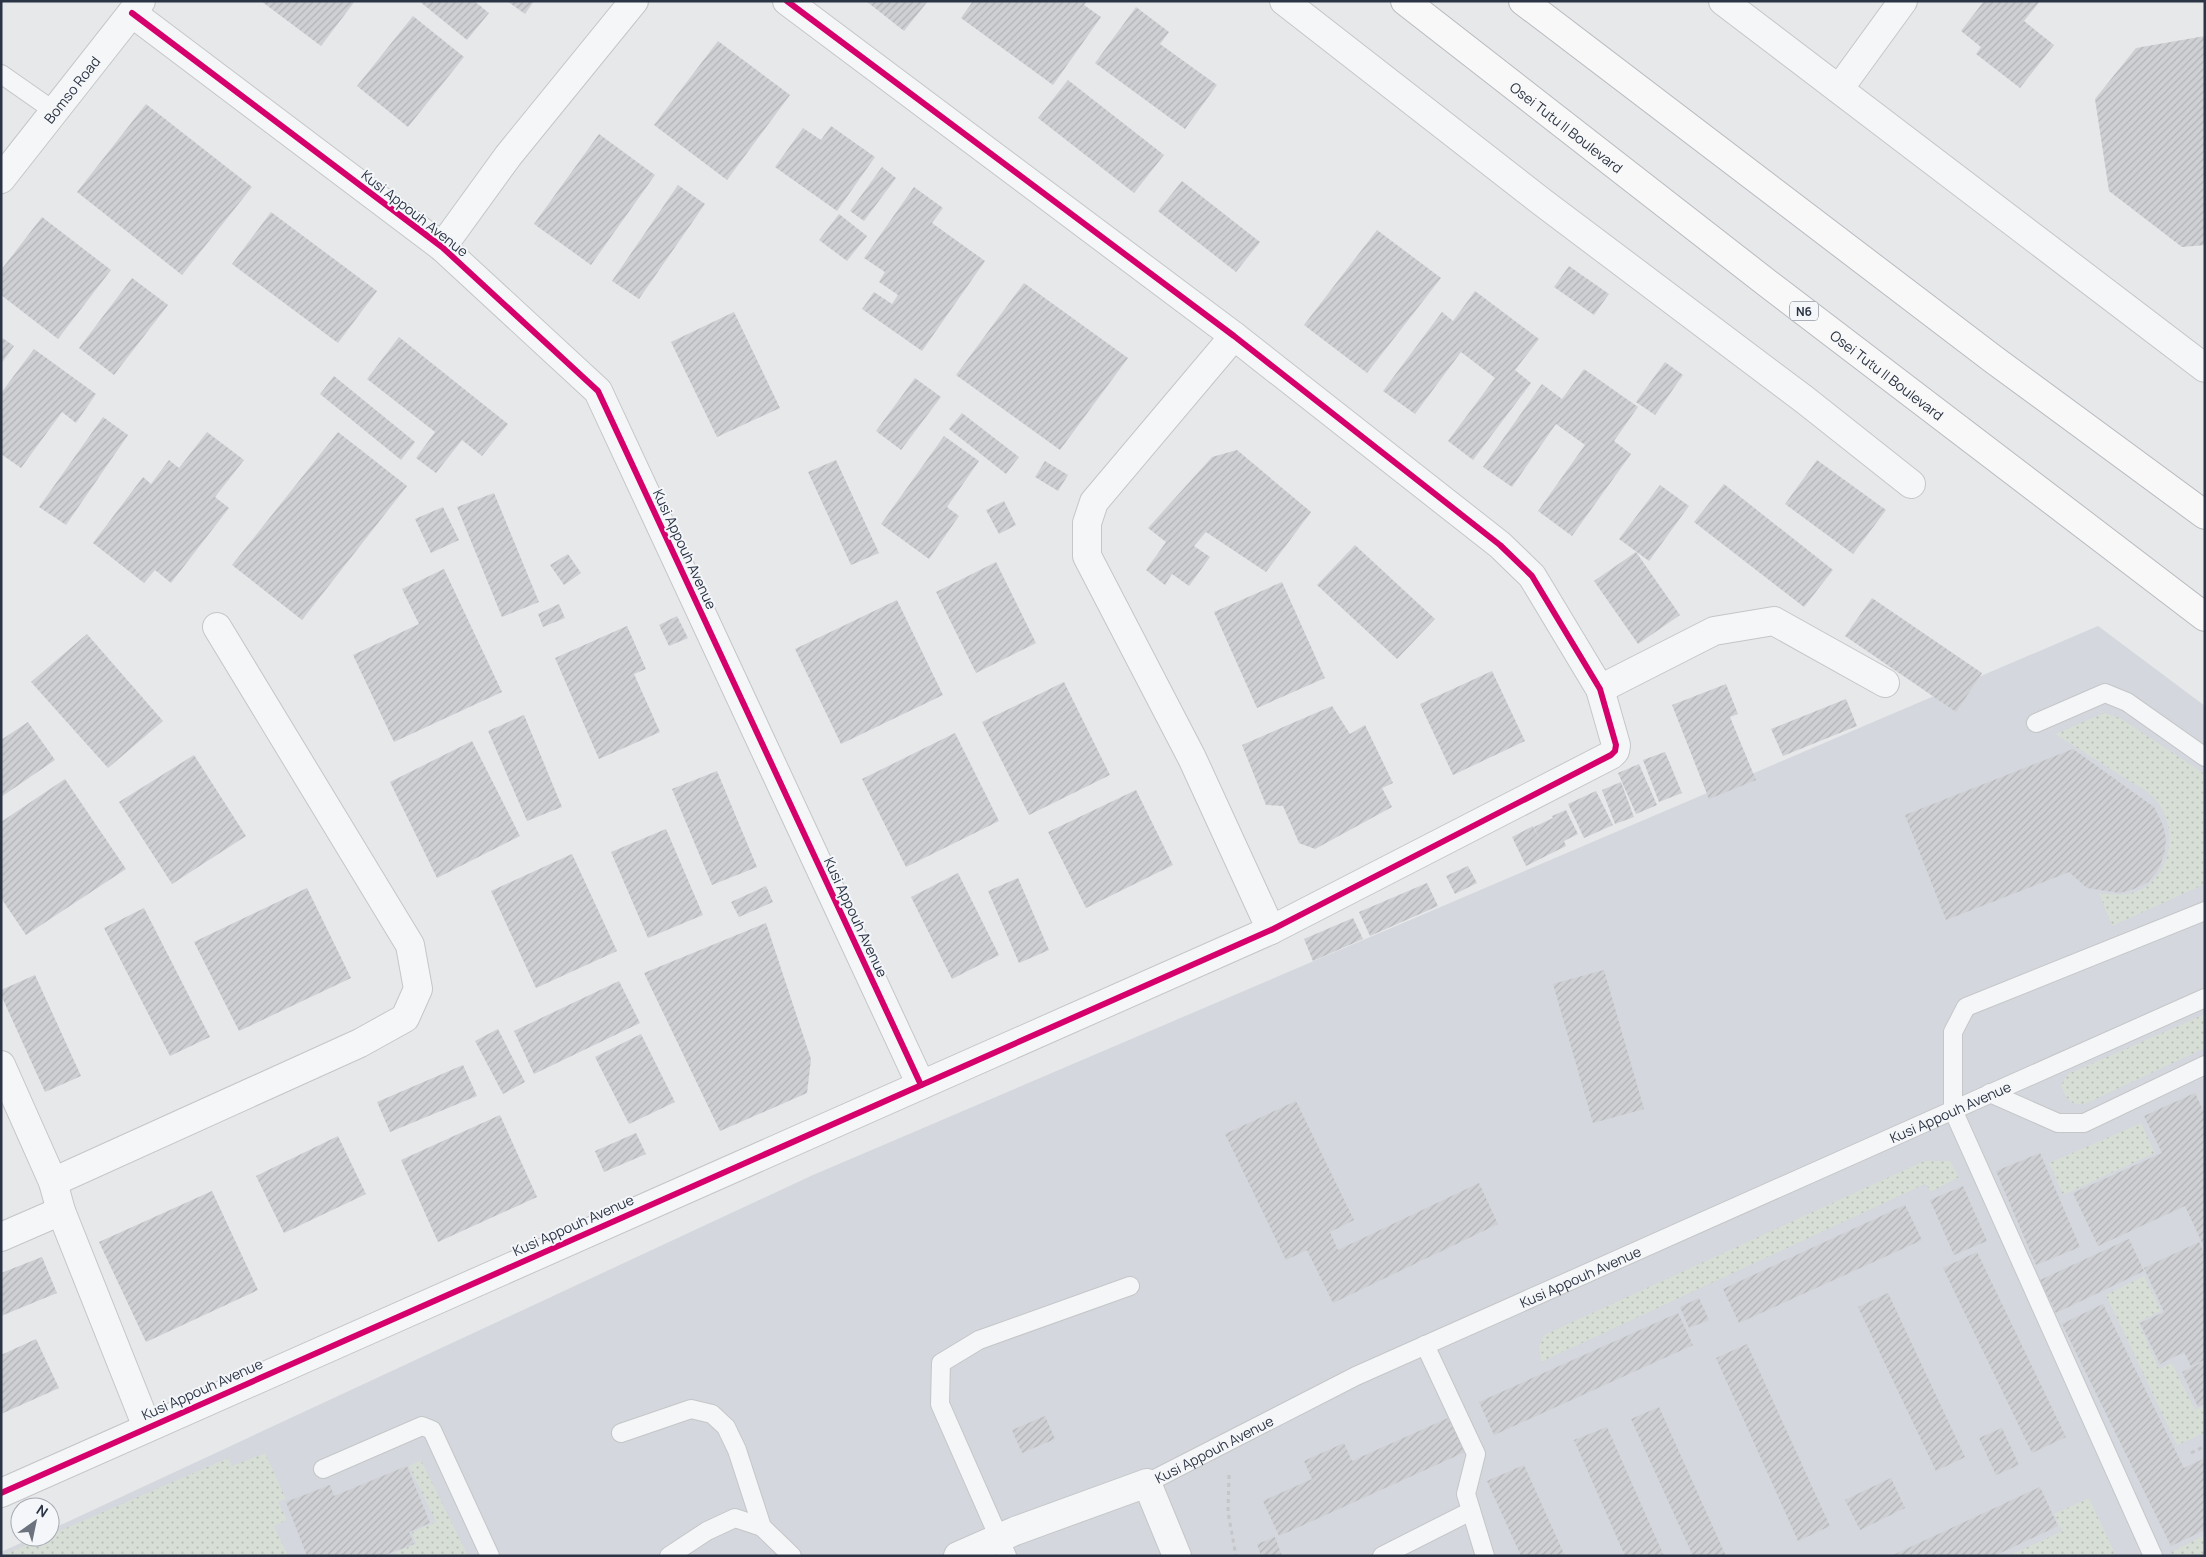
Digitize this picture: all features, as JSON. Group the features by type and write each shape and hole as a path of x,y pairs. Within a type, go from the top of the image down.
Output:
{"highway":[{"name":"Osei Tutu II Boulevard","path":"1405,1 1768,283 2205,617"},
{"path":"1523,1 1993,359 2205,514"}],"street":[{"path":"442,247 508,156 634,1"},
{"path":"787,1 1234,336 1500,545 1532,576 1600,688 1616,745 1615,751 1611,755 1271,930 921,1085"},
{"path":"1284,1 1542,202 1805,400 1911,484"},
{"path":"1723,1 2205,368"},
{"path":"1839,89 1903,1"},
{"name":"Kusi Appouh Avenue","path":"1,1493 921,1085 598,391 442,247 137,7"},
{"name":"Bomso Road","path":"1,179 137,7"},
{"path":"1234,336 1094,502 1087,523 1086,556 1192,758 1271,930"},
{"path":"1600,688 1714,631 1774,621 1885,683"},
{"path":"54,1182 360,1043 405,1018 418,990 410,945 217,627"},
{"path":"1,1065 54,1182 61,1211 147,1428"},
{"path":"1,1237 61,1211"},
{"path":"1147,1483 1177,1556"},
{"name":"Kusi Appouh Avenue","path":"958,1556 1003,1547 1147,1483"}],"lane":[{"path":"1,74 54,111"},
{"path":"2036,723 2105,693 2127,702 2205,757"},
{"path":"2153,1556 1952,1110 1953,1032 1966,1007 2205,911"},
{"name":"Kusi Appouh Avenue","path":"1147,1483 1356,1376 2205,998"},
{"path":"1990,1094 2058,1123 2084,1123 2205,1065"},
{"path":"1003,1547 940,1404 941,1363 979,1340 1130,1286"},
{"path":"1425,1345 1476,1454 1466,1494 1485,1556"},
{"path":"621,1433 691,1409 712,1414 726,1427 737,1450 762,1528"},
{"path":"323,1469 422,1426 432,1430 490,1556"},
{"path":"1382,1556 1471,1511"},
{"path":"669,1556 707,1531 735,1518 762,1528 792,1556"}],"path":[{"path":"2191,1453 2205,1446"},
{"path":"1229,1468 1228,1512 1236,1556"}],"shaded area":[{"path":"2098,626 2205,706 2205,1556 1,1556 1,1552 12,1547 60,1547 60,1525 813,1175"},
{"path":"2104,713 2120,718 2205,774 2205,884 2112,926 2099,893 2132,893 2153,881 2164,864 2169,844 2169,833 2164,813 2149,793 2055,734"},
{"path":"2205,1014 2205,1048 2085,1104 2075,1104 2067,1097 2061,1085 2068,1074"},
{"path":"2141,1123 2155,1153 2063,1195 2049,1163"},
{"path":"1924,1161 1950,1161 1959,1177 1931,1192 1925,1184 1541,1362 1539,1346 1544,1335"},
{"path":"2144,1276 2161,1311 2138,1322 2159,1369 2172,1363 2195,1410 2205,1406 2205,1433 2177,1445 2106,1295"},
{"path":"265,1453 286,1499 278,1502 287,1520 274,1526 288,1556 1,1556 21,1547 60,1547 60,1531 228,1458 232,1466"},
{"path":"421,1460 468,1556 397,1556 395,1552 416,1544 412,1532 436,1522 409,1466"},
{"path":"2089,1498 2116,1556 2008,1556 2062,1531 2054,1514"},
{"path":"2205,1535 2205,1556 2174,1556 2171,1552"}],"building":[{"path":"261,1 355,1 321,46"},
{"path":"419,1 474,1 489,13 467,40"},
{"path":"507,1 534,1 525,14"},
{"path":"866,1 928,1 904,31"},
{"path":"973,1 1087,1 1084,5 1101,17 1053,85 961,18"},
{"path":"1984,1 2040,1 2024,21 2054,45 2020,88 1976,54 1981,47 1961,31"},
{"path":"1136,7 1169,32 1160,44 1217,85 1185,129 1095,63"},
{"path":"413,16 464,57 408,127 357,86"},
{"path":"2205,36 2205,245 2182,247 2109,191 2095,99 2136,48"},
{"path":"718,41 790,95 727,180 654,125"},
{"path":"1068,80 1164,155 1134,193 1038,118"},
{"path":"146,104 252,187 182,275 77,192"},
{"path":"831,126 875,157 837,211 775,167 803,128 821,140"},
{"path":"599,134 655,175 591,265 534,224"},
{"path":"882,167 896,178 864,221 850,211"},
{"path":"1182,181 1260,242 1236,272 1158,211"},
{"path":"678,185 705,204 639,299 612,281"},
{"path":"914,187 943,208 932,223 985,261 922,351 862,309 874,292 892,304 898,295 879,282 885,272 864,258"},
{"path":"271,212 377,291 338,343 232,264"},
{"path":"839,214 867,236 847,261 819,240"},
{"path":"42,217 111,270 58,339 1,295 1,270"},
{"path":"1377,230 1441,278 1367,373 1304,325"},
{"path":"1569,266 1609,294 1594,315 1554,287"},
{"path":"132,278 168,305 114,375 79,348"},
{"path":"1024,283 1128,358 1060,450 956,375"},
{"path":"1475,291 1539,339 1515,370 1531,383 1473,460 1448,441 1495,378 1461,352 1415,414 1383,391 1442,312 1453,321"},
{"path":"734,312 780,408 717,437 671,342"},
{"path":"1,337 14,346 1,364"},
{"path":"399,337 508,424 482,456 462,440 436,473 416,458 435,432 367,379"},
{"path":"34,349 96,394 76,423 62,412 21,468 1,454 1,393"},
{"path":"1665,362 1683,375 1655,415 1636,402"},
{"path":"1584,369 1638,407 1614,441 1631,454 1572,536 1538,511 1585,445 1556,424 1512,487 1483,467 1542,384 1562,399"},
{"path":"334,376 415,442 401,460 320,394"},
{"path":"915,378 941,397 901,450 876,431"},
{"path":"962,413 1019,457 1006,474 949,429"},
{"path":"103,417 128,435 66,525 39,507"},
{"path":"207,432 244,460 215,497 229,508 171,583 155,570 144,583 93,543 143,477 151,484 169,460 179,468"},
{"path":"338,432 407,486 302,620 232,565"},
{"path":"944,436 979,461 947,507 959,516 929,559 881,524"},
{"path":"1237,450 1311,512 1266,572 1206,532 1194,546 1210,557 1189,586 1172,574 1165,585 1146,570 1166,542 1148,528 1212,457"},
{"path":"836,460 879,553 851,565 808,472"},
{"path":"1817,460 1886,510 1853,554 1785,504"},
{"path":"1045,461 1068,475 1058,491 1035,477"},
{"path":"1724,484 1833,570 1804,607 1694,522"},
{"path":"1660,485 1689,506 1649,561 1619,539"},
{"path":"494,493 539,602 502,617 457,507"},
{"path":"1004,501 1016,525 999,534 986,510"},
{"path":"443,507 459,540 431,553 415,519"},
{"path":"1355,545 1435,619 1397,659 1317,585"},
{"path":"1636,552 1680,615 1638,644 1594,581"},
{"path":"568,554 581,573 564,585 550,565"},
{"path":"996,562 1036,643 976,673 936,592"},
{"path":"444,569 502,692 394,742 353,655 419,624 402,589"},
{"path":"1282,582 1325,678 1257,708 1214,612"},
{"path":"1872,598 1982,673 1956,712 1845,636"},
{"path":"897,600 943,695 841,744 795,649"},
{"path":"559,604 565,618 543,627 538,614"},
{"path":"677,616 688,638 669,646 659,625"},
{"path":"627,626 646,669 634,674 660,732 599,759 555,658"},
{"path":"87,634 163,721 108,768 31,682"},
{"path":"1492,671 1525,741 1453,775 1420,704"},
{"path":"1064,682 1110,775 1029,815 982,722"},
{"path":"1726,684 1738,714 1730,717 1756,780 1709,799 1672,705"},
{"path":"1846,699 1857,726 1783,756 1771,729"},
{"path":"1332,706 1350,734 1365,725 1393,783 1382,788 1392,807 1315,849 1299,843 1283,806 1266,805 1242,745"},
{"path":"524,715 562,807 527,821 488,731"},
{"path":"28,722 55,760 1,797 1,740"},
{"path":"955,733 999,821 906,867 862,779"},
{"path":"472,741 520,836 437,878 390,782"},
{"path":"2073,749 2154,807 2163,825 2166,839 2164,855 2158,870 2148,882 2120,893 2087,888 2069,872 1946,920 1905,815"},
{"path":"1665,752 1682,793 1659,802 1643,760"},
{"path":"194,755 246,836 172,884 119,802"},
{"path":"1639,764 1657,805 1636,814 1618,773"},
{"path":"717,771 757,867 712,885 672,789"},
{"path":"65,779 126,869 26,935 1,898 1,822"},
{"path":"1621,782 1634,817 1615,824 1602,790"},
{"path":"1136,790 1173,865 1086,908 1048,832"},
{"path":"1596,791 1613,825 1584,838 1568,804"},
{"path":"1566,810 1578,834 1564,841 1566,846 1526,866 1512,837 1533,826 1540,841 1534,827 1553,818 1552,816"},
{"path":"666,829 703,915 648,938 611,852"},
{"path":"572,854 617,951 536,988 491,891"},
{"path":"1468,866 1477,883 1455,894 1446,876"},
{"path":"958,873 999,955 952,979 911,897"},
{"path":"1018,878 1049,950 1019,963 988,891"},
{"path":"1427,883 1438,906 1370,936 1359,912"},
{"path":"766,886 773,902 739,917 731,902"},
{"path":"307,888 351,978 239,1031 194,942"},
{"path":"144,908 210,1037 170,1056 104,928"},
{"path":"1353,918 1363,939 1313,961 1304,939"},
{"path":"766,923 811,1059 807,1093 720,1131 644,973"},
{"path":"1604,970 1644,1109 1593,1123 1553,984"},
{"path":"35,975 81,1076 45,1092 1,995 1,990"},
{"path":"619,981 640,1023 534,1074 514,1031"},
{"path":"498,1029 525,1082 503,1094 475,1041"},
{"path":"641,1034 675,1102 629,1124 595,1057"},
{"path":"463,1065 477,1096 390,1132 377,1102"},
{"path":"2195,1093 2205,1114 2205,1249 2185,1206 2098,1246 2073,1193 2162,1153 2144,1116"},
{"path":"1296,1101 1354,1220 1330,1232 1338,1250 1479,1183 1498,1224 1333,1303 1307,1250 1286,1260 1225,1134"},
{"path":"500,1115 537,1197 438,1242 401,1160"},
{"path":"636,1133 646,1154 604,1172 595,1151"},
{"path":"338,1136 366,1194 284,1233 256,1176"},
{"path":"2040,1153 2080,1247 2036,1265 1996,1171"},
{"path":"1963,1186 1987,1241 1954,1255 1930,1200"},
{"path":"212,1191 258,1290 146,1342 99,1242"},
{"path":"1905,1205 1922,1240 1739,1323 1723,1289"},
{"path":"2129,1239 2144,1271 2056,1313 2040,1280"},
{"path":"2199,1242 2205,1254 2205,1360 2191,1366 2184,1352 2160,1364 2140,1323 2164,1312 2144,1268"},
{"path":"1977,1252 2066,1437 2032,1453 1943,1268"},
{"path":"42,1257 57,1293 1,1316 1,1273"},
{"path":"1888,1293 1965,1457 1936,1471 1858,1307"},
{"path":"1699,1298 1709,1320 1689,1328 1680,1307"},
{"path":"2103,1304 2184,1468 2205,1458 2205,1530 2171,1546 2062,1324"},
{"path":"1678,1313 1693,1345 1494,1435 1479,1402"},
{"path":"36,1339 59,1388 1,1414 1,1355"},
{"path":"1747,1344 1830,1526 1798,1541 1716,1358"},
{"path":"2205,1361 2205,1403 2198,1407 2182,1372"},
{"path":"1659,1407 1726,1556 1693,1556 1631,1419"},
{"path":"1045,1416 1055,1439 1022,1453 1012,1430"},
{"path":"1448,1418 1465,1452 1279,1536 1263,1501 1312,1479 1304,1461 1344,1443 1352,1461"},
{"path":"1607,1427 1664,1556 1625,1556 1574,1440"},
{"path":"2002,1428 2019,1465 1996,1475 1979,1438"},
{"path":"1524,1465 1565,1556 1521,1556 1487,1481"},
{"path":"407,1466 430,1523 409,1532 414,1544 383,1556 307,1556 286,1502 330,1485 334,1496"},
{"path":"1891,1478 1905,1508 1860,1530 1845,1500"},
{"path":"2040,1487 2058,1526 1994,1556 1891,1556"},
{"path":"1275,1537 1282,1556 1261,1556 1257,1544"}],"cycle path":[{"path":"1,1493 1271,930 1611,755 1615,751 1616,745 1600,689 1532,576 1500,545 1234,336 787,1"},
{"path":"132,13 442,247 598,391 921,1085"}]}
